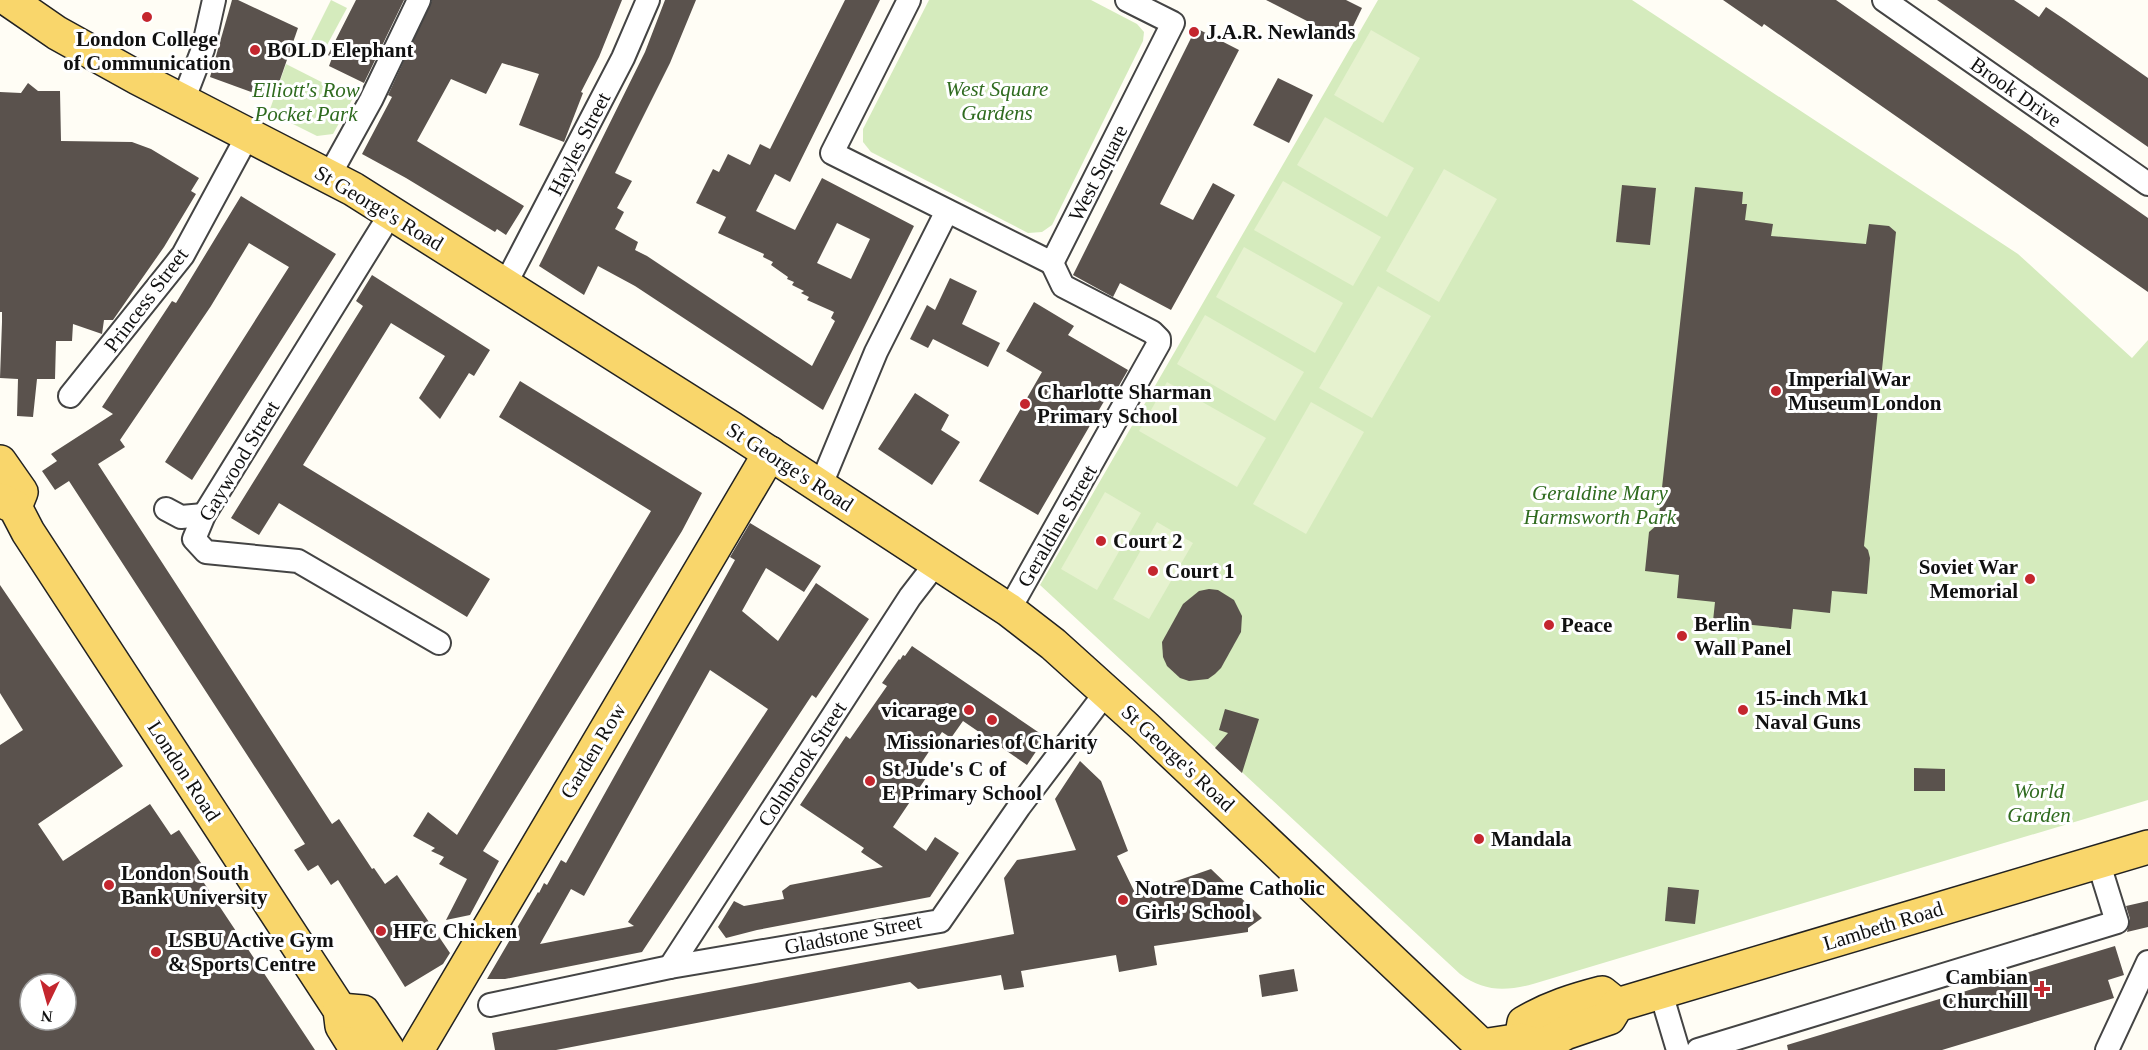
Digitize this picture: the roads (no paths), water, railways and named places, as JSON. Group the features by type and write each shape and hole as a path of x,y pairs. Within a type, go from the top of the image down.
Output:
{"main road":[{"name":"St George's Road","path":"9,0 57,33 329,176 391,213 770,453 1010,610 1107,691 1253,828 1480,1049"},
{"name":"Garden Row","path":"417,1050 770,453"},
{"path":"0,462 21,492 8,504"},
{"name":"London Road","path":"8,504 340,1010 342,1026 357,1050"},
{"name":"Lambeth Road","path":"1480,1049 1521,1040 1540,1047 1565,1034 1609,1018 1617,1005 2148,847"},
{"path":"340,1010 363,1012 388,1050"}],"street":[{"path":"183,101 203,49 214,0"},
{"path":"329,176 371,100 419,0"},
{"name":"Hayles Street","path":"505,285 623,58 648,0"},
{"path":"909,0 832,153 1052,263"},
{"name":"West Square","path":"1052,263 1173,23 1127,0"},
{"name":"Brook Drive","path":"1884,0 2148,184"},
{"name":"Princess Street","path":"70,396 183,255 248,135"},
{"path":"820,487 876,352 947,211"},
{"name":"Gaywood Street","path":"391,213 204,515 194,539 206,552 298,561 439,643"},
{"name":"Geraldine Street","path":"1010,610 1159,343 1159,339 1152,332 1063,286 1052,263"},
{"path":"166,509 181,517 204,515"},
{"name":"Colnbrook Street","path":"670,967 910,597 938,562"},
{"name":"Gladstone Street","path":"490,1005 670,967 940,921 1019,807 1107,691"},
{"path":"1698,1050 2117,922 2098,861"},
{"path":"2107,1050 2148,962"},
{"path":"1661,993 1678,1050"}],"place":[{"name":"London College of Communication","path":"147,17"},
{"name":"J.A.R. Newlands","path":"1194,32"},
{"name":"BOLD Elephant","path":"255,50"},
{"name":"Imperial War Museum London","path":"1776,391"},
{"name":"Charlotte Sharman Primary School","path":"1025,404"},
{"name":"Court 2","path":"1101,541"},
{"name":"Court 1","path":"1153,571"},
{"name":"Soviet War Memorial","path":"2030,579"},
{"name":"Peace","path":"1549,625"},
{"name":"Berlin Wall Panel","path":"1682,636"},
{"name":"vicarage","path":"969,710"},
{"name":"15-inch Mk1 Naval Guns","path":"1743,710"},
{"name":"Missionaries of Charity","path":"992,720"},
{"name":"St Jude's C of E Primary School","path":"870,781"},
{"name":"Mandala","path":"1479,839"},
{"name":"London South Bank University","path":"109,885"},
{"name":"Notre Dame Catholic Girls' School","path":"1123,900"},
{"name":"HFC Chicken","path":"381,931"},
{"name":"LSBU Active Gym & Sports Centre","path":"156,952"},
{"name":"Cambian Churchill","path":"2042,989"}],"park label":[{"name":"West Square Gardens","path":"997,101"},
{"name":"Elliott's Row Pocket Park","path":"306,102"},
{"name":"Geraldine Mary Harmsworth Park","path":"1600,505"},
{"name":"World Garden","path":"2039,803"}]}
